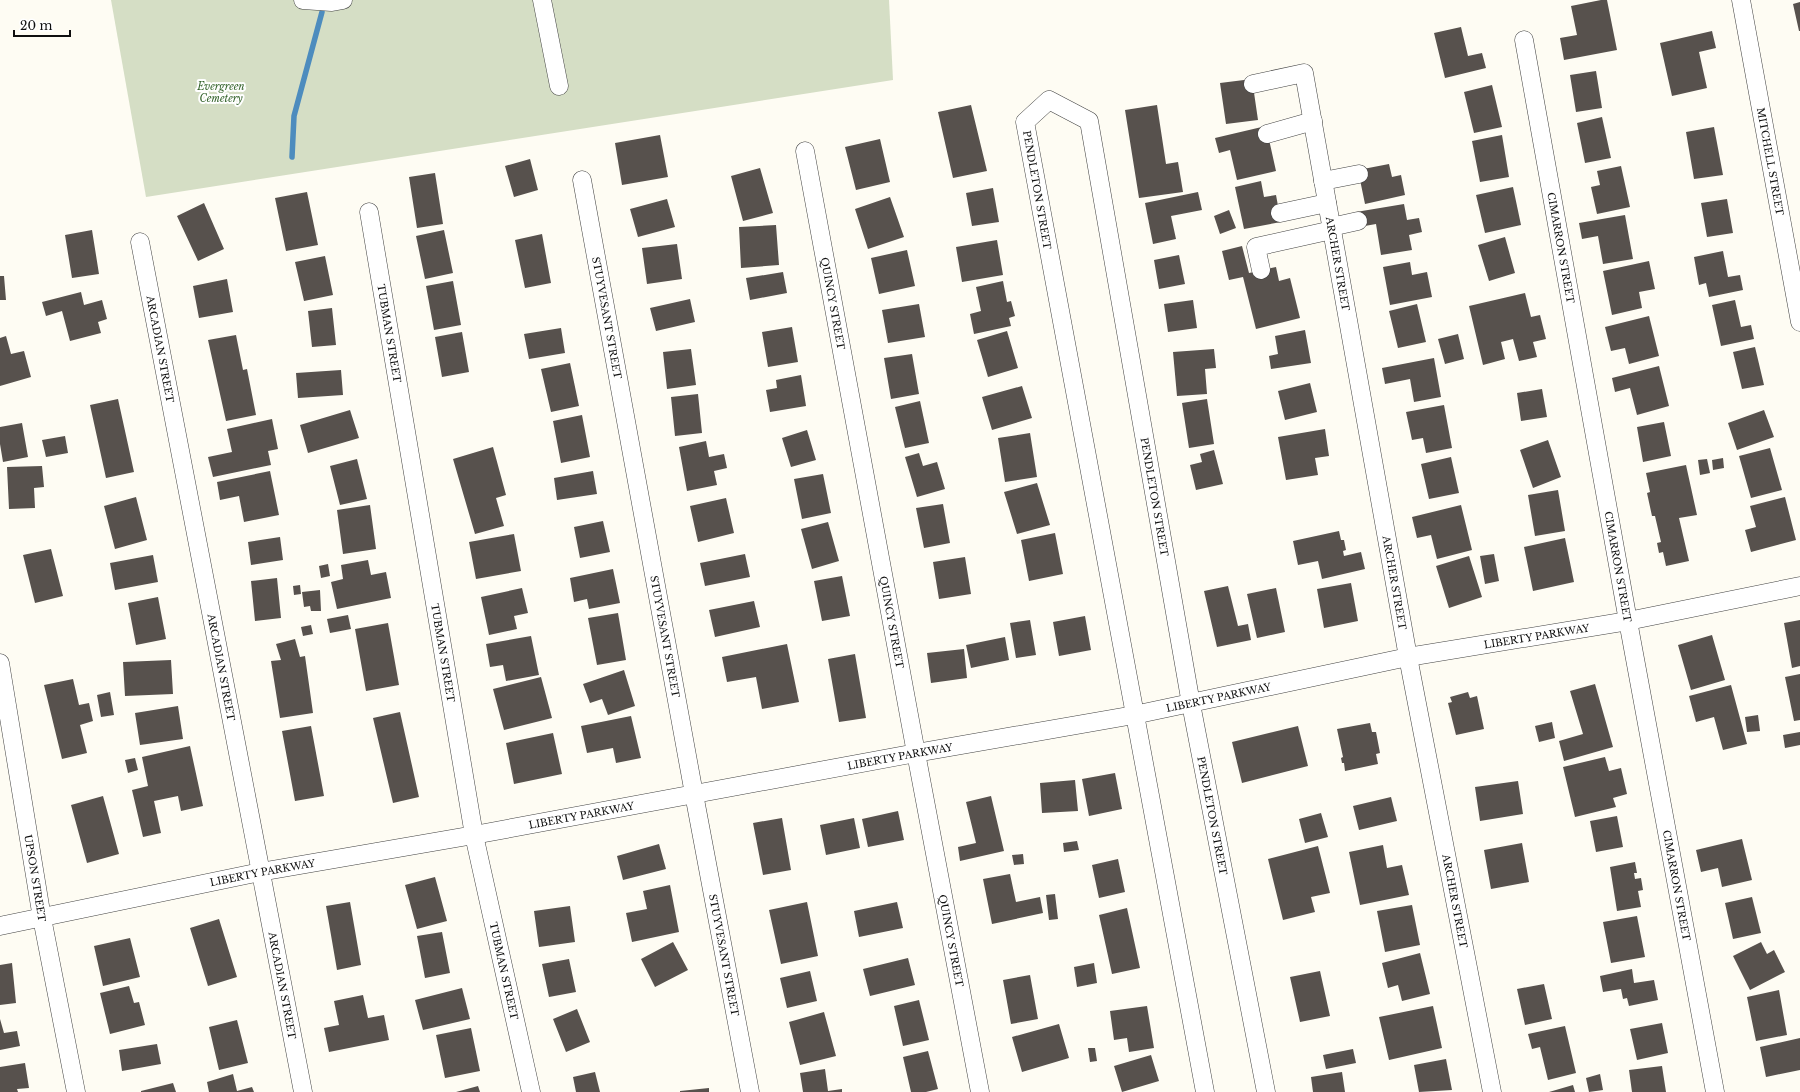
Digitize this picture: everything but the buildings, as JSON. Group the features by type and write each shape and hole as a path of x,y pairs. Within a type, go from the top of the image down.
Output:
{"street":[{"path":"303,0 332,2 343,0"},
{"path":"542,0 559,86"},
{"name":"MITCHELL STREET","path":"1741,0 1800,322"},
{"name":"CIMARRON STREET","path":"1524,40 1628,620 1715,1092"},
{"name":"ARCHER STREET","path":"1253,84 1304,72 1408,657 1492,1092"},
{"name":"PENDLETON STREET","path":"1205,1092 1025,122 1049,100 1089,121 1191,704 1266,1092"},
{"path":"1267,134 1313,121"},
{"name":"QUINCY STREET","path":"805,151 980,1092"},
{"path":"1323,181 1359,174"},
{"name":"STUYVESANT STREET","path":"582,180 750,1092"},
{"path":"1280,214 1327,203"},
{"name":"TUBMAN STREET","path":"368,212 474,835 531,1092"},
{"path":"1261,270 1256,248 1358,220"},
{"name":"ARCADIAN STREET","path":"140,242 303,1092"},
{"name":"LIBERTY PARKWAY","path":"0,926 260,872 474,835 916,753 1134,715 1408,657 1628,620 1800,586"},
{"name":"UPSON STREET","path":"0,663 5,722 76,1092"}],"green space":[{"name":"Evergreen Cemetery","path":"111,0 889,0 893,80 146,197"}],"waterway":[{"path":"292,157 294,116 322,12"}]}
